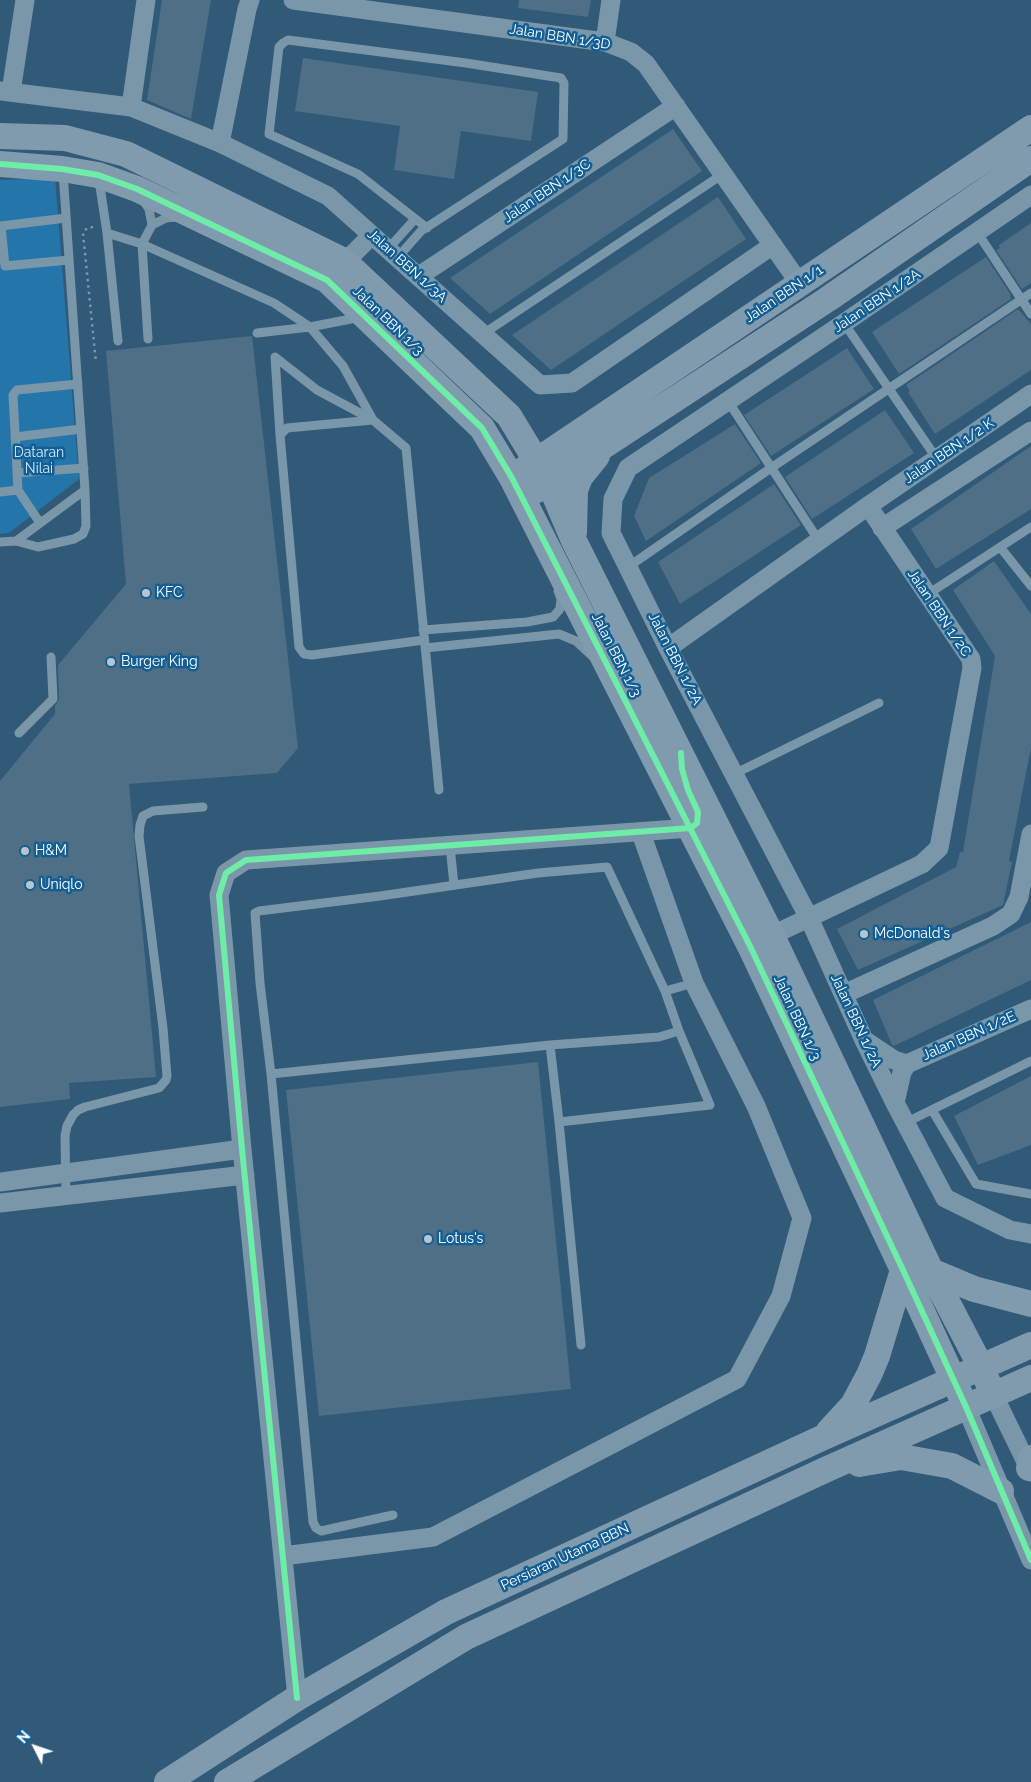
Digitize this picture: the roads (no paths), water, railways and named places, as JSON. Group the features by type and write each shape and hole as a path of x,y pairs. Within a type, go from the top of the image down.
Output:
{"street":[{"path":"6,92 25,0"},
{"path":"131,107 146,0"},
{"path":"220,143 250,0"},
{"name":"Jalan BBN 1/3D","path":"293,0 381,5 605,42 631,52 646,64 800,284"},
{"path":"605,42 611,0"},
{"name":"Jalan BBN 1/3A","path":"6,92 131,107 220,143 328,196 540,385 572,383 773,245"},
{"name":"Jalan BBN 1/3C","path":"419,276 676,106"},
{"name":"Jalan BBN 1/1","path":"543,471 571,438 1031,128"},
{"name":"Jalan BBN 1/3","path":"0,136 65,138 126,154 336,271 509,416 543,471 574,541 681,753 903,1270 966,1407"},
{"name":"Jalan BBN 1/1","path":"543,471 608,444 828,299 1031,159"},
{"name":"Jalan BBN 1/3","path":"0,164 62,169 98,175 137,189 191,215 336,271 365,316 482,428 518,489 691,828 761,941 981,1366 993,1394"},
{"name":"Jalan BBN 1/2A","path":"1031,195 628,468 613,499 611,533 668,648 809,918 864,1040 945,1198 1010,1230 1031,1234"},
{"path":"336,271 372,235"},
{"path":"828,299 844,323"},
{"name":"Jalan BBN 1/2 K","path":"868,506 1031,394"},
{"path":"509,416 524,425 551,436 571,438"},
{"name":"Jalan BBN 1/2 K","path":"882,528 1031,431"},
{"path":"574,541 574,505 580,476 608,444"},
{"path":"518,489 543,471"},
{"path":"668,648 868,506"},
{"name":"Jalan BBN 1/2C","path":"761,941 922,864 939,848 972,668 971,659 868,506"},
{"path":"297,1698 242,1149 220,895 226,873 246,860 691,828 697,823 698,812 688,790 682,769 681,753"},
{"path":"283,1556 432,1537 737,1379 780,1296 802,1218 756,1106 694,983 641,833"},
{"path":"844,994 993,926 1011,914 1020,897 1031,834"},
{"name":"Jalan BBN 1/2E","path":"895,1103 902,1072 907,1064 1031,1009"},
{"name":"Jalan BBN 1/2E","path":"864,1040 894,1060 907,1064"},
{"path":"0,1182 242,1149"},
{"path":"0,1203 245,1175"},
{"path":"824,1438 853,1405 877,1356 903,1270"},
{"path":"931,1271 974,1289 1031,1304"},
{"name":"Persiaran Utama BBN","path":"166,1782 297,1698 446,1612 981,1366 1031,1345"},
{"path":"227,1782 466,1637 824,1470 1031,1378"},
{"path":"993,1394 1030,1466"},
{"path":"966,1407 1031,1560"},
{"path":"824,1470 901,1457 952,1466 1001,1491"}],"lane":[{"path":"393,253 421,232 563,139 564,83 561,78 288,40 283,42 279,47 269,134 358,174 427,228"},
{"path":"0,542 16,541 38,547 74,539 82,534 86,526 84,468 62,169"},
{"path":"483,334 723,174"},
{"path":"98,175 118,341"},
{"path":"137,189 149,209 152,225"},
{"path":"148,338 142,244 152,225 166,218 191,215"},
{"path":"66,218 1,226 5,266 69,260"},
{"path":"393,253 415,218"},
{"path":"106,229 274,303 310,327 343,366 373,420"},
{"path":"977,232 1031,314"},
{"path":"628,567 1031,293"},
{"path":"257,333 310,327 365,316"},
{"path":"844,323 937,459"},
{"path":"439,790 424,639 406,448 373,420 317,390 275,357 298,647 304,654 312,656 424,639 553,617 560,609 561,599 546,545"},
{"path":"40,523 18,490 13,394 17,390 78,384"},
{"path":"728,401 819,542"},
{"path":"280,435 287,428 373,420"},
{"path":"15,437 81,429"},
{"path":"17,474 84,468"},
{"path":"0,492 18,490"},
{"path":"16,541 85,490"},
{"path":"928,594 1031,527"},
{"path":"1000,547 1031,586"},
{"path":"424,639 559,634 576,641 618,687"},
{"path":"19,733 53,700 51,657"},
{"path":"734,774 879,703"},
{"path":"66,1196 65,1136 67,1126 73,1115 78,1110 159,1088 166,1080 163,1028 139,836 140,825 143,816 153,811 204,807"},
{"path":"450,846 454,885"},
{"path":"393,1516 321,1531 316,1528 314,1522 271,1074 260,983 255,913 538,873 607,867 665,991 679,1031 710,1106 559,1122"},
{"path":"665,991 694,983"},
{"path":"271,1074 550,1045 659,1038 679,1031"},
{"path":"550,1045 581,1345"},
{"path":"905,1123 1031,1061"},
{"path":"932,1110 976,1184 1031,1194"}],"place":[{"name":"KFC","path":"146,593"},
{"name":"Burger King","path":"111,662"},
{"name":"H&M","path":"25,851"},
{"name":"Uniqlo","path":"30,885"},
{"name":"McDonald's","path":"864,934"},
{"name":"Lotus's","path":"428,1239"}],"park label":[{"name":"Dataran Nilai","path":"39,462"}]}
